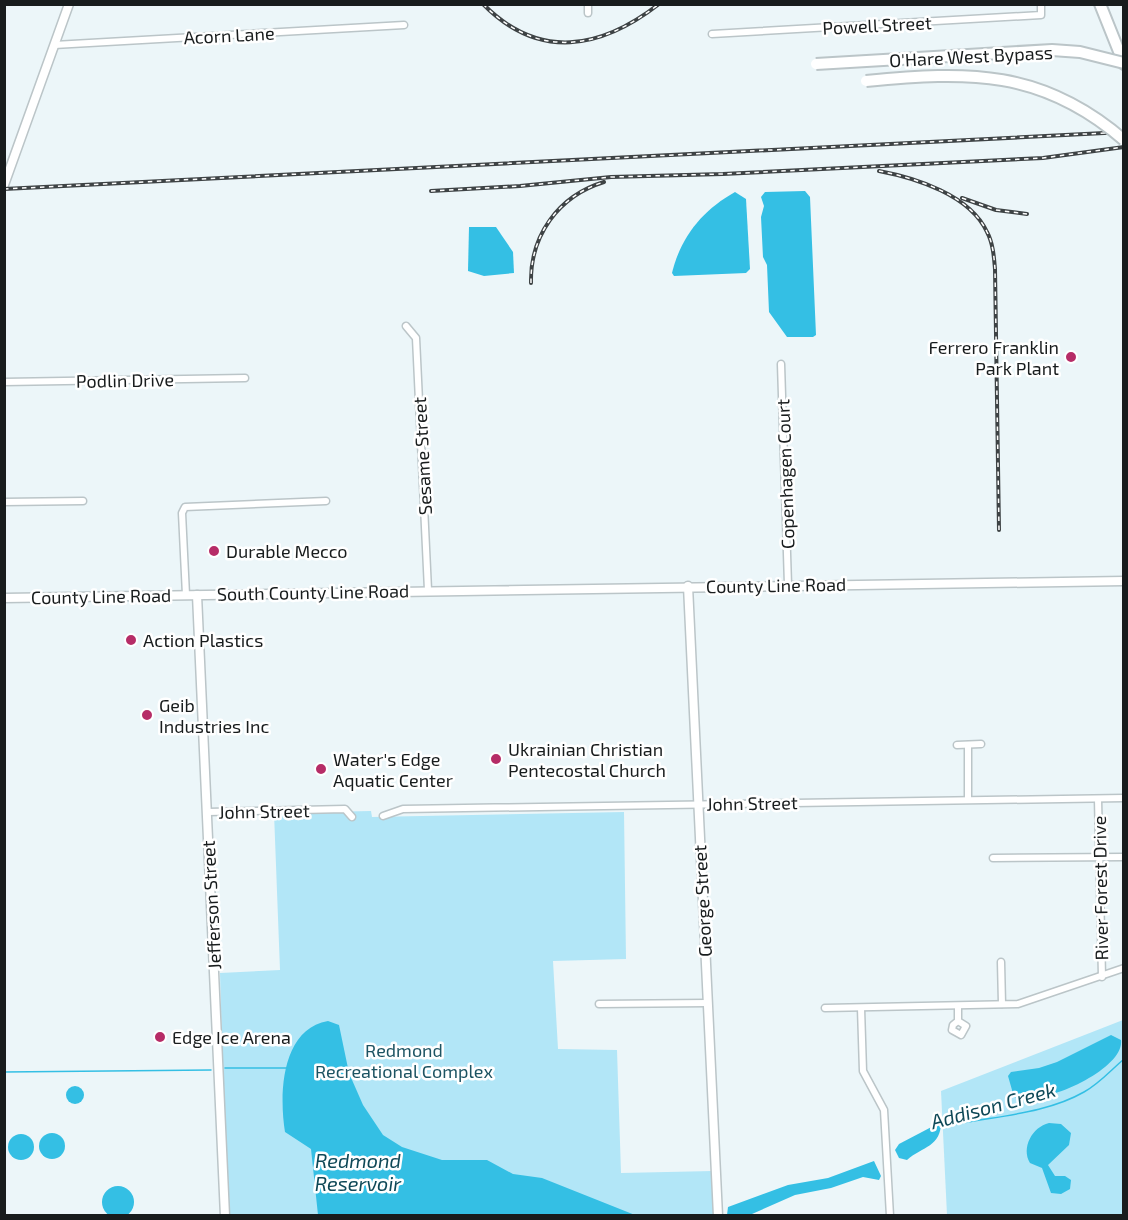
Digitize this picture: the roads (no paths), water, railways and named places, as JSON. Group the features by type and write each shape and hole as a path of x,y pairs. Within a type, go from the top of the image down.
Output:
{"highway":[{"path":"1100,4 1124,63"},
{"name":"O'Hare West Bypass","path":"816,64 1052,50 1080,52 1124,63"},
{"name":"O'Hare West Bypass","path":"866,81 966,74 1015,82 1055,95 1079,107 1104,123 1124,140"}],"street":[{"path":"4,185 69,4"},
{"path":"588,4 588,13"},
{"name":"Powell Street","path":"712,34 1041,15 1041,4"},
{"name":"Acorn Lane","path":"54,45 404,25"},
{"name":"Sesame Street","path":"406,326 417,338 428,590"},
{"name":"Copenhagen Court","path":"781,364 788,585"},
{"name":"Podlin Drive","path":"4,382 245,378"},
{"path":"4,502 83,501"},
{"path":"186,595 182,513 185,507 326,501"},
{"name":"County Line Road","path":"428,590 1124,580"},
{"name":"George Street","path":"688,586 718,1215"},
{"name":"South County Line Road","path":"197,595 428,590"},
{"name":"County Line Road","path":"4,598 197,595"},
{"name":"Jefferson Street","path":"197,595 225,1215"},
{"path":"957,745 981,744"},
{"path":"968,745 968,799"},
{"name":"River Forest Drive","path":"1098,798 1102,977"},
{"name":"John Street","path":"383,816 403,809 1124,798"},
{"name":"John Street","path":"207,812 345,809 352,817"},
{"path":"993,858 1124,857"},
{"path":"1002,962 1002,1004"},
{"path":"825,1008 1018,1004 1124,968"},
{"path":"598,1004 708,1003"},
{"path":"958,1006 958,1021"},
{"path":"861,1008 863,1071 884,1110 890,1215"}],"water":[{"path":"805,191 810,197 816,335 787,337 769,312 767,265 763,257 761,217 764,206 761,197 765,192"},
{"path":"735,192 746,199 750,269 746,273 674,276 672,273 676,260 687,236 703,216"},
{"path":"469,227 496,227 513,252 514,273 484,276 468,271"},
{"name":"Redmond Reservoir","path":"328,1021 339,1025 349,1073 363,1105 383,1135 402,1147 442,1160 487,1160 513,1174 542,1178 635,1215 318,1215 311,1149 285,1132 283,1100 287,1066 292,1050 312,1027"},
{"path":"1111,1035 1121,1040 1119,1052 1095,1074 1060,1092 1026,1099 1014,1097 1008,1076 1011,1072 1039,1068 1057,1062"},
{"path":"71,1086 79,1086 84,1091 82,1102 71,1104 66,1099 66,1091"},
{"path":"941,1122 938,1137 930,1145 907,1160 899,1158 895,1150 899,1144"},
{"path":"1049,1123 1061,1124 1071,1133 1069,1145 1048,1165 1055,1176 1065,1176 1071,1180 1070,1189 1061,1194 1051,1193 1042,1168 1030,1163 1028,1157 1028,1145 1033,1133"},
{"path":"52,1133 61,1137 65,1146 61,1155 52,1159 43,1155 39,1146 43,1137"},
{"path":"21,1134 30,1138 34,1147 30,1156 21,1160 12,1156 8,1147 12,1138"},
{"path":"874,1161 881,1176 879,1180 863,1177 831,1188 795,1195 752,1214 727,1215 728,1207 788,1185 828,1178"},
{"path":"118,1186 129,1191 134,1202 129,1213 118,1218 107,1213 102,1202 107,1191"}],"waterway":[{"name":"Addison Creek","path":"940,1128 1032,1111 1068,1100 1095,1085 1124,1059"},
{"name":"Addison Creek","path":"225,1068 287,1068"},
{"name":"Addison Creek","path":"4,1072 211,1070"}],"railway":[{"path":"483,4 504,22 526,34 548,41 570,42 593,39 615,31 659,4"},
{"path":"4,189 1124,132"},
{"path":"431,191 520,186 611,177 723,174 1043,158 1124,147"},
{"path":"879,171 909,178 955,198 979,219 991,241 995,269 999,530"},
{"path":"531,283 536,249 550,220 573,197 604,182"},
{"path":"962,198 996,210 1027,214"}],"place":[{"name":"Ferrero Franklin Park Plant","path":"1071,357"},
{"name":"Durable Mecco","path":"214,551"},
{"name":"Action Plastics","path":"131,640"},
{"name":"Geib Industries Inc","path":"147,715"},
{"name":"Ukrainian Christian Pentecostal Church","path":"496,759"},
{"name":"Water's Edge Aquatic Center","path":"321,769"},
{"name":"Edge Ice Arena","path":"160,1037"}],"park label":[{"name":"Redmond Recreational Complex","path":"404,1060"}]}
